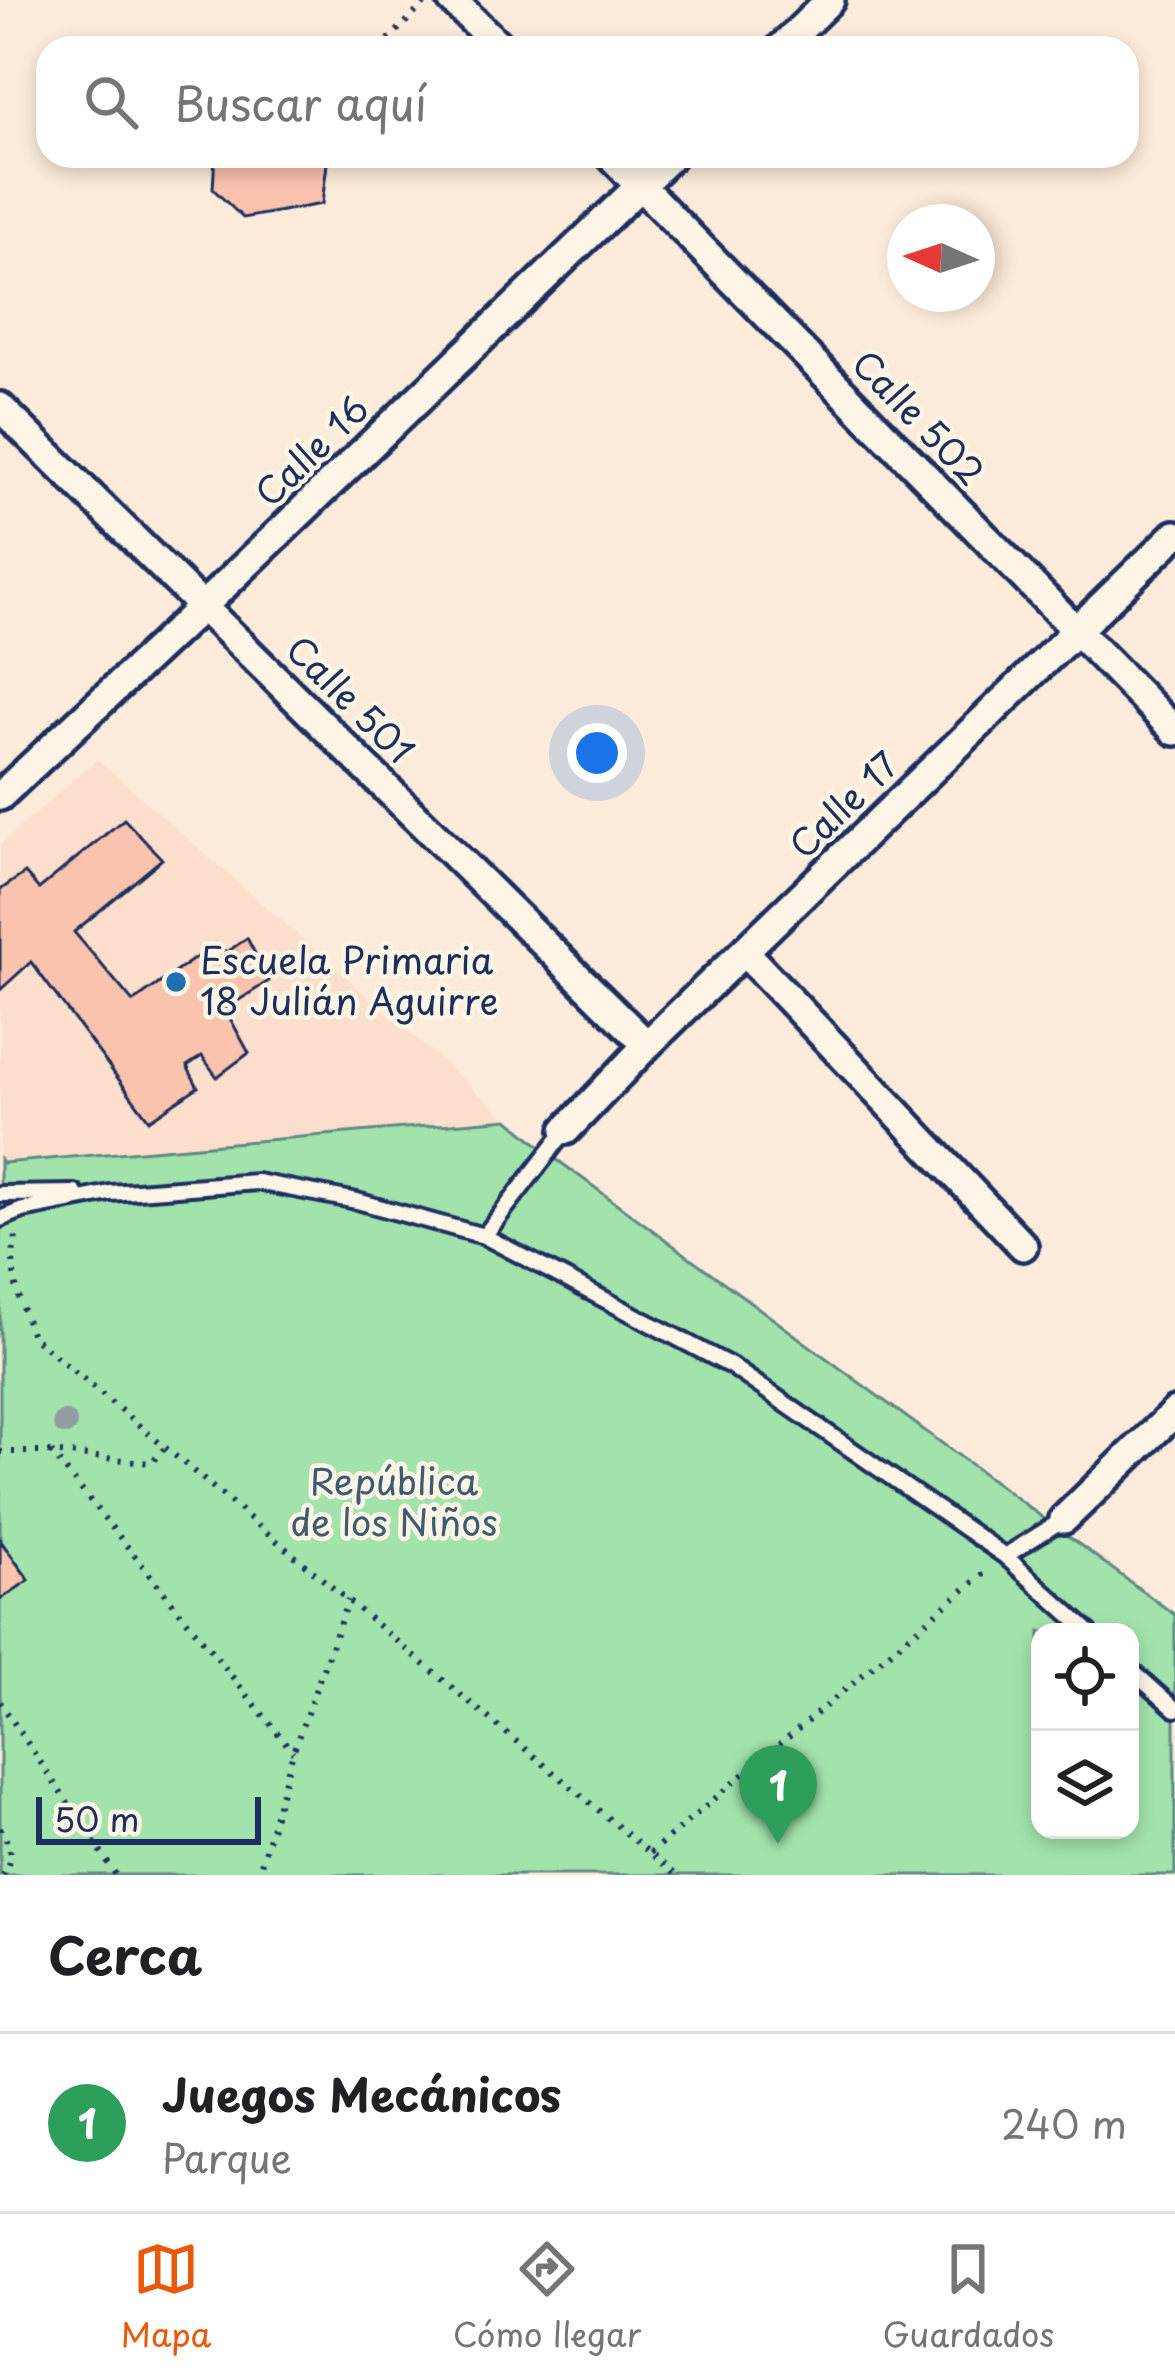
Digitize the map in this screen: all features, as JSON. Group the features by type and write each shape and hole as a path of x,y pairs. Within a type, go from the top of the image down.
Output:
{"street":[{"path":"452,0 489,36"},
{"path":"793,36 830,0"},
{"name":"Calle 502","path":"623,168 1175,731"},
{"name":"Calle 16","path":"0,796 659,168"},
{"name":"Calle 501","path":"0,407 647,1046"},
{"name":"Calle 17","path":"566,1130 1175,535"},
{"path":"744,952 1023,1246"},
{"path":"1064,1519 1175,1412"}],"lane":[{"path":"484,1236 566,1130"},
{"path":"0,1194 257,1183 357,1201 484,1236 731,1366 1005,1556 1079,1623"},
{"path":"0,1219 110,1192"},
{"path":"1005,1556 1064,1519"},
{"path":"1139,1677 1175,1709"}],"path":[{"path":"392,36 428,0"},
{"path":"22,1210 13,1247 17,1292 32,1336 676,1875"},
{"path":"0,1452 51,1452 151,1463 165,1448"},
{"path":"51,1452 292,1752"},
{"path":"650,1852 1005,1556"},
{"path":"257,1875 292,1752 348,1600"},
{"path":"0,1702 116,1875"},
{"path":"0,1828 10,1844 3,1875"}],"shaded area":[{"name":"Escuela Primaria 18 Julián Aguirre","path":"97,759 508,1119 3,1163 0,845"}],"green space":[{"name":"República de los Niños","path":"508,1119 1175,1615 1175,1875 0,1875 0,1159 3,1163"}],"building":[{"path":"214,168 326,168 322,204 243,218 213,189"},
{"path":"124,819 162,859 74,932 133,1002 215,944 227,952 247,938 269,981 225,1009 249,1053 217,1077 202,1056 187,1066 198,1087 149,1120 31,962 0,990 0,890 25,873 39,889"},
{"path":"0,1540 29,1580 0,1600"}],"place":[{"name":"Escuela Primaria 18 Julián Aguirre","path":"176,982"},
{"name":"Juegos Mecánicos","path":"778,1844"}]}
